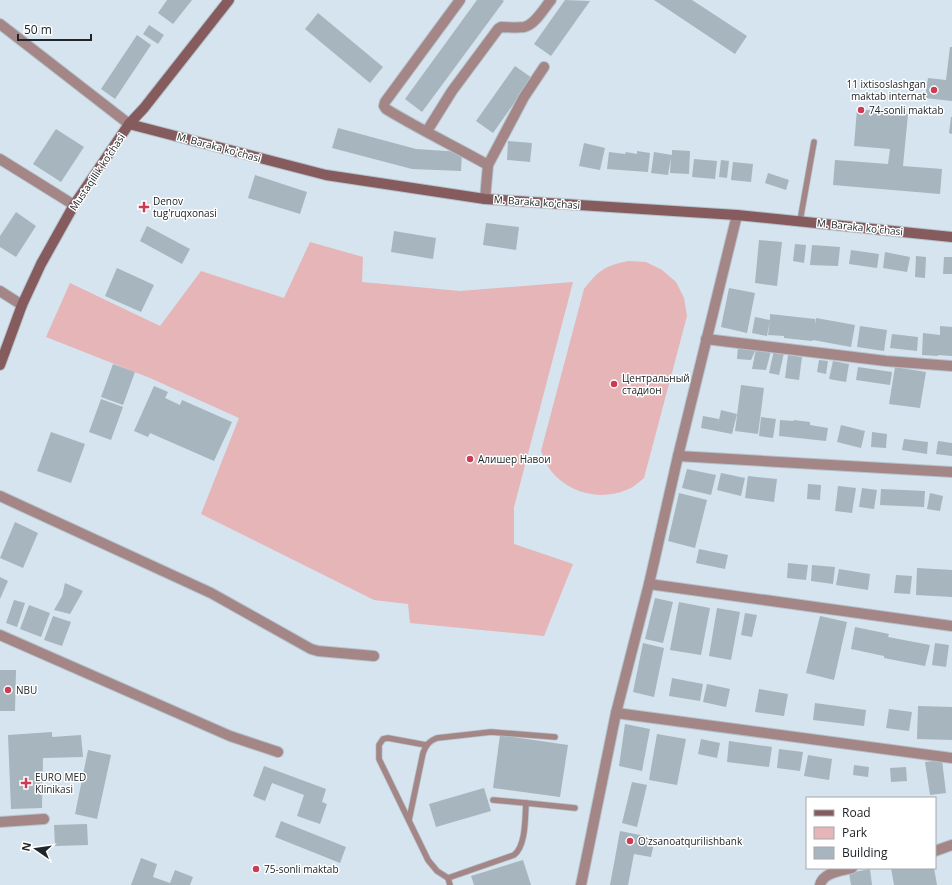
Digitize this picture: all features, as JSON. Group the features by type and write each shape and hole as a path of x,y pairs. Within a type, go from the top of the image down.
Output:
{"street":[{"name":"Mustaqillik ko‘chasi","path":"0,365 22,305 41,264 74,205 129,124 144,108 230,0"},
{"path":"460,0 384,104 386,109 409,123 427,131 488,165"},
{"path":"427,131 452,91 498,29 501,27 528,26 533,22 550,0"},
{"path":"0,24 129,124"},
{"path":"485,199 488,165 524,97 544,67"},
{"name":"M. Baraka ko'chasi","path":"129,124 326,175 485,199 738,215 952,237"},
{"path":"0,159 74,205"},
{"path":"581,885 616,713 649,584 706,339 738,215"},
{"path":"0,291 22,305"},
{"path":"706,339 886,361 952,366"},
{"path":"678,456 952,472"},
{"path":"0,496 210,593 318,652 374,656"},
{"path":"649,584 952,626"},
{"path":"0,635 230,736 278,752"},
{"path":"616,713 952,758"},
{"path":"0,822 44,819"},
{"path":"936,851 952,845"},
{"path":"820,885 825,876 849,869"}],"lane":[{"path":"800,221 814,142"},
{"path":"409,820 423,753 426,745 437,738 491,732 555,737"},
{"path":"426,745 388,738 383,739 379,745 379,759 432,866 448,878 450,885"},
{"path":"493,800 575,808"},
{"path":"448,878 518,852 522,843 526,803"}],"green space":[{"path":"310,242 363,257 362,282 460,291 573,282 514,507 514,544 573,564 544,636 410,623 408,604 374,600 201,514 239,418 150,378 46,337 70,283 160,326 201,271 284,298"},
{"name":"Центральный стадион","path":"628,261 646,262 662,270 676,282 684,298 687,316 644,478 626,490 606,495 596,495 576,490 558,479 551,471 541,451 584,289 598,273 608,267"}],"building":[{"path":"167,0 192,0 173,24 158,13"},
{"path":"477,0 504,1 422,112 405,99"},
{"path":"565,0 590,1 551,56 534,44"},
{"path":"654,0 692,0 747,36 735,54"},
{"path":"318,13 383,67 370,83 305,29"},
{"path":"149,25 164,35 158,44 143,34"},
{"path":"137,35 151,45 115,99 101,89"},
{"path":"950,47 952,47 952,101 925,98 928,78 946,80"},
{"path":"515,66 532,78 493,133 476,121"},
{"path":"857,109 908,114 903,166 942,169 940,194 833,185 835,160 888,164 890,149 854,146"},
{"path":"952,117 952,134 949,133"},
{"path":"338,128 416,149 462,152 461,171 412,169 332,148"},
{"path":"56,129 84,147 61,182 33,164"},
{"path":"508,141 532,143 530,162 507,160"},
{"path":"584,143 605,148 600,170 579,166"},
{"path":"672,150 690,151 689,174 670,173 671,157 668,175 651,173 654,152 672,155"},
{"path":"637,151 650,153 648,172 607,169 609,152 625,154 626,152 637,154"},
{"path":"694,159 717,161 715,179 692,177"},
{"path":"721,160 729,161 727,178 719,177"},
{"path":"733,162 753,164 751,182 731,180"},
{"path":"768,173 789,180 786,190 765,183"},
{"path":"255,175 307,192 300,214 248,198"},
{"path":"16,212 36,226 16,257 0,247 0,236"},
{"path":"486,223 519,227 516,250 483,245"},
{"path":"147,226 190,249 182,264 140,241"},
{"path":"394,231 436,238 433,259 391,252"},
{"path":"759,240 782,242 777,286 755,283"},
{"path":"795,244 806,245 804,263 793,261"},
{"path":"812,245 840,247 838,266 810,265"},
{"path":"851,250 879,254 877,268 849,264"},
{"path":"885,252 910,257 907,272 883,268"},
{"path":"916,256 926,257 925,278 915,277"},
{"path":"944,257 952,257 952,274 943,274"},
{"path":"117,268 154,285 141,312 105,296"},
{"path":"729,288 755,293 747,333 721,327"},
{"path":"770,314 815,319 815,324 816,318 855,325 851,347 813,340 784,338 784,336 768,335"},
{"path":"755,317 770,320 767,336 752,333"},
{"path":"860,326 887,330 884,351 857,347"},
{"path":"940,326 952,327 952,356 922,355 923,333 940,335"},
{"path":"892,334 918,337 917,351 890,348"},
{"path":"738,346 756,349 751,360 737,359"},
{"path":"756,349 771,351 766,370 752,369"},
{"path":"774,350 784,353 779,375 769,373"},
{"path":"788,355 802,357 799,380 785,378"},
{"path":"819,360 828,361 826,374 817,372"},
{"path":"833,361 849,364 846,382 829,379"},
{"path":"113,364 135,372 123,405 101,397"},
{"path":"858,367 892,372 890,385 856,380"},
{"path":"895,367 926,372 920,408 889,404"},
{"path":"741,385 764,388 758,434 735,431"},
{"path":"154,386 168,392 165,398 180,405 182,400 232,422 214,461 150,433 148,437 134,431"},
{"path":"101,399 123,407 111,440 89,432"},
{"path":"721,410 737,414 732,434 701,428 703,416 719,419 718,425"},
{"path":"761,417 776,419 773,438 759,436"},
{"path":"780,420 810,422 810,425 828,428 826,441 779,436"},
{"path":"841,425 865,431 861,448 837,442"},
{"path":"51,432 85,444 71,483 37,471"},
{"path":"872,432 887,434 886,448 871,447"},
{"path":"904,439 928,442 927,454 902,450"},
{"path":"938,441 952,443 952,456 936,454"},
{"path":"687,469 716,475 711,495 682,488"},
{"path":"721,473 745,478 741,496 717,490"},
{"path":"748,476 777,479 774,502 745,498"},
{"path":"808,484 821,485 820,500 807,499"},
{"path":"838,486 856,488 852,513 835,511"},
{"path":"862,488 877,490 874,509 859,507"},
{"path":"881,489 925,491 924,507 880,505"},
{"path":"679,493 707,500 695,548 668,541"},
{"path":"930,493 943,496 940,511 927,509"},
{"path":"15,522 38,533 23,568 0,558"},
{"path":"699,549 728,555 725,569 696,563"},
{"path":"788,563 808,565 806,580 787,578"},
{"path":"812,565 835,567 833,584 811,581"},
{"path":"917,568 952,570 952,597 916,595"},
{"path":"839,569 870,574 868,590 836,585"},
{"path":"896,575 912,576 910,594 894,593"},
{"path":"0,577 8,581 0,599"},
{"path":"65,583 83,591 70,614 54,610 62,596"},
{"path":"655,598 673,602 663,643 645,639"},
{"path":"14,600 25,603 17,627 6,623"},
{"path":"679,602 710,608 701,655 670,650"},
{"path":"29,605 50,613 41,637 20,629"},
{"path":"717,608 740,612 731,660 709,656"},
{"path":"745,613 757,615 752,637 741,635"},
{"path":"53,616 71,622 62,646 44,640"},
{"path":"820,616 847,622 834,680 806,673"},
{"path":"855,627 889,634 888,637 930,645 925,666 884,658 884,656 851,649"},
{"path":"643,643 664,648 654,697 633,692"},
{"path":"935,643 949,645 946,667 932,665"},
{"name":"NBU","path":"0,670 16,670 15,711 0,711"},
{"path":"672,678 703,684 700,701 669,696"},
{"path":"707,684 730,689 726,707 703,702"},
{"path":"759,689 788,694 784,716 755,712"},
{"path":"815,703 866,710 864,726 813,720"},
{"path":"918,706 952,707 952,740 917,739"},
{"path":"889,709 912,712 909,731 886,728"},
{"path":"625,724 650,729 642,771 619,766"},
{"name":"EURO MED Klinikasi","path":"52,732 52,737 81,735 83,757 43,758 42,808 11,809 8,735"},
{"path":"657,734 686,739 677,785 649,780"},
{"path":"500,735 568,745 560,797 493,788"},
{"path":"701,739 720,743 717,758 698,754"},
{"path":"729,741 772,747 769,767 727,762"},
{"path":"779,749 803,752 800,771 777,768"},
{"path":"88,750 111,755 97,819 75,814"},
{"path":"808,755 832,759 829,780 804,776"},
{"path":"942,760 946,793 930,795 925,762"},
{"path":"854,765 869,767 868,777 853,775"},
{"path":"264,766 326,789 322,802 327,804 320,824 297,816 304,795 272,783 265,801 253,796"},
{"path":"906,767 907,781 891,782 890,768"},
{"path":"632,782 647,785 637,827 622,823"},
{"path":"484,788 491,811 436,827 429,804"},
{"path":"281,821 346,847 340,863 275,837"},
{"path":"87,824 88,845 55,846 54,825"},
{"path":"620,831 655,838 651,857 634,854 628,885 610,885"},
{"path":"141,858 157,864 153,877 170,883 175,870 193,877 190,885 131,885"},
{"path":"523,860 531,885 474,885 471,876"},
{"path":"870,869 872,885 851,885 849,873"},
{"path":"891,869 934,869 937,885 894,885"}],"place":[{"name":"11 ixtisoslashgan maktab internat","path":"934,90"},
{"name":"74-sonli maktab","path":"861,110"},
{"name":"Denov tug'ruqxonasi","path":"144,207"},
{"name":"Центральный стадион","path":"614,384"},
{"name":"Алишер Навои","path":"470,459"},
{"name":"NBU","path":"8,690"},
{"name":"EURO MED Klinikasi","path":"26,783"},
{"name":"Oʻzsanoatqurilishbank","path":"630,841"},
{"name":"75-sonli maktab","path":"256,869"}]}
